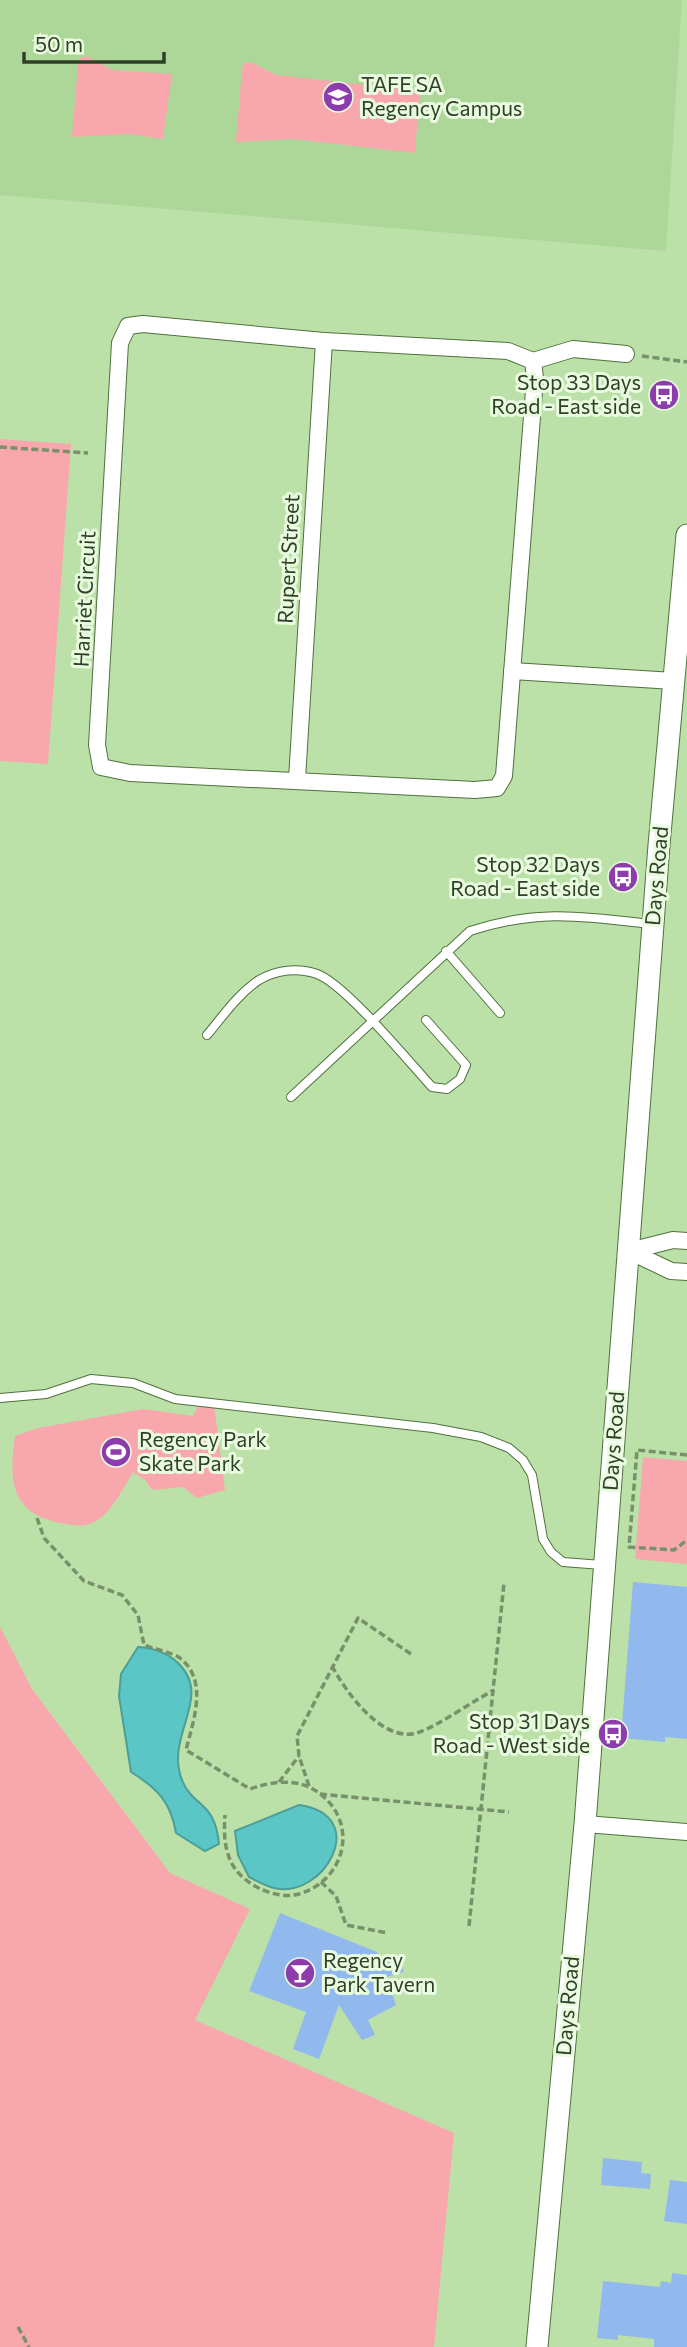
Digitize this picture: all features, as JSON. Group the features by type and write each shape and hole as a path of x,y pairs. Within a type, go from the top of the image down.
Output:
{"street":[{"name":"Harriet Circuit","path":"143,324 324,341 508,351 533,361 535,378 505,776 497,788 475,790 297,779 130,773 101,767 97,745 120,343 128,326 143,324"},
{"name":"Rupert Street","path":"297,779 324,341"},
{"path":"533,361 573,349 626,354"},
{"name":"Days Road","path":"537,2347 585,1824 653,924 687,535"},
{"path":"512,671 674,681"},
{"path":"629,1251 673,1240 687,1241"},
{"path":"629,1251 671,1271 687,1272"},
{"path":"585,1824 687,1832"}],"lane":[{"path":"291,1097 470,931 496,922 540,915 653,924"},
{"path":"446,951 500,1013"},
{"path":"207,1035 241,995 259,981 284,971 316,974 329,980 432,1087 447,1089 460,1079 466,1065 426,1020"},
{"path":"0,1398 46,1394 91,1379 133,1382 175,1399 433,1427 481,1437 509,1448 523,1460 532,1475 543,1539 551,1552 562,1562 604,1566"}],"path":[{"path":"626,354 687,362"},
{"path":"0,447 88,453"},
{"path":"687,1455 638,1450 629,1547 674,1550 687,1540"},
{"path":"37,1518 44,1538 83,1581 122,1595 138,1615 144,1645 180,1658 197,1682 195,1713 186,1750 250,1789 279,1782 299,1783 320,1794 343,1822 344,1843 334,1866 321,1882 298,1894 271,1893 247,1881 229,1860 224,1836 225,1815"},
{"path":"469,1926 504,1583"},
{"path":"309,1788 299,1756 297,1736 358,1618 411,1654"},
{"path":"332,1667 346,1693 379,1724 399,1734 416,1733 494,1690"},
{"path":"279,1782 299,1756"},
{"path":"320,1794 509,1812"},
{"path":"321,1882 336,1896 346,1925 388,1933"},
{"path":"18,2327 29,2347"}],"shaded area":[{"name":"TAFE SA Regency Campus","path":"0,0 682,0 666,251 0,195"},
{"path":"87,56 112,70 172,74 163,139 129,134 72,137 78,64 80,58"},
{"path":"251,62 276,75 420,91 415,153 294,139 236,142 242,69 244,63"},
{"path":"0,439 71,444 48,764 0,761"},
{"name":"Regency Park Skate Park","path":"200,1403 214,1405 225,1490 197,1498 183,1487 152,1490 145,1480 133,1472 102,1517 89,1524 80,1525 48,1520 24,1505 18,1495 12,1469 15,1436 38,1428 143,1409 193,1416"},
{"path":"643,1457 687,1461 687,1564 635,1559"},
{"path":"0,1627 32,1689 170,1873 250,1909 195,2020 454,2133 434,2347 0,2347"}],"water":[{"path":"138,1647 168,1656 177,1662 187,1675 191,1703 179,1747 178,1763 187,1789 208,1812 217,1830 219,1844 205,1851 176,1833 171,1813 161,1797 131,1772 119,1696 121,1674"},
{"path":"299,1805 321,1812 333,1824 336,1839 333,1855 323,1870 309,1882 292,1888 274,1888 249,1877 238,1855 235,1831"}],"building":[{"path":"633,1582 687,1587 687,1739 665,1737 665,1742 621,1738"},
{"path":"280,1913 377,1952 379,1962 398,1957 404,1972 386,1977 396,2005 368,2020 375,2035 362,2040 339,2005 319,2059 293,2049 306,2012 249,1991"},
{"path":"603,2158 642,2162 641,2173 651,2174 650,2189 601,2185"},
{"path":"670,2180 687,2182 687,2224 664,2221"},
{"path":"672,2273 687,2275 687,2347 654,2347 654,2339 618,2335 618,2340 597,2338 603,2281 660,2287 661,2281 671,2283"}],"place":[{"name":"TAFE SA Regency Campus","path":"338,97"},
{"name":"Stop 33 Days Road - East side","path":"664,395"},
{"name":"Stop 32 Days Road - East side","path":"623,877"},
{"name":"Regency Park Skate Park","path":"116,1452"},
{"name":"Stop 31 Days Road - West side","path":"613,1734"},
{"name":"Regency Park Tavern","path":"300,1973"}]}
